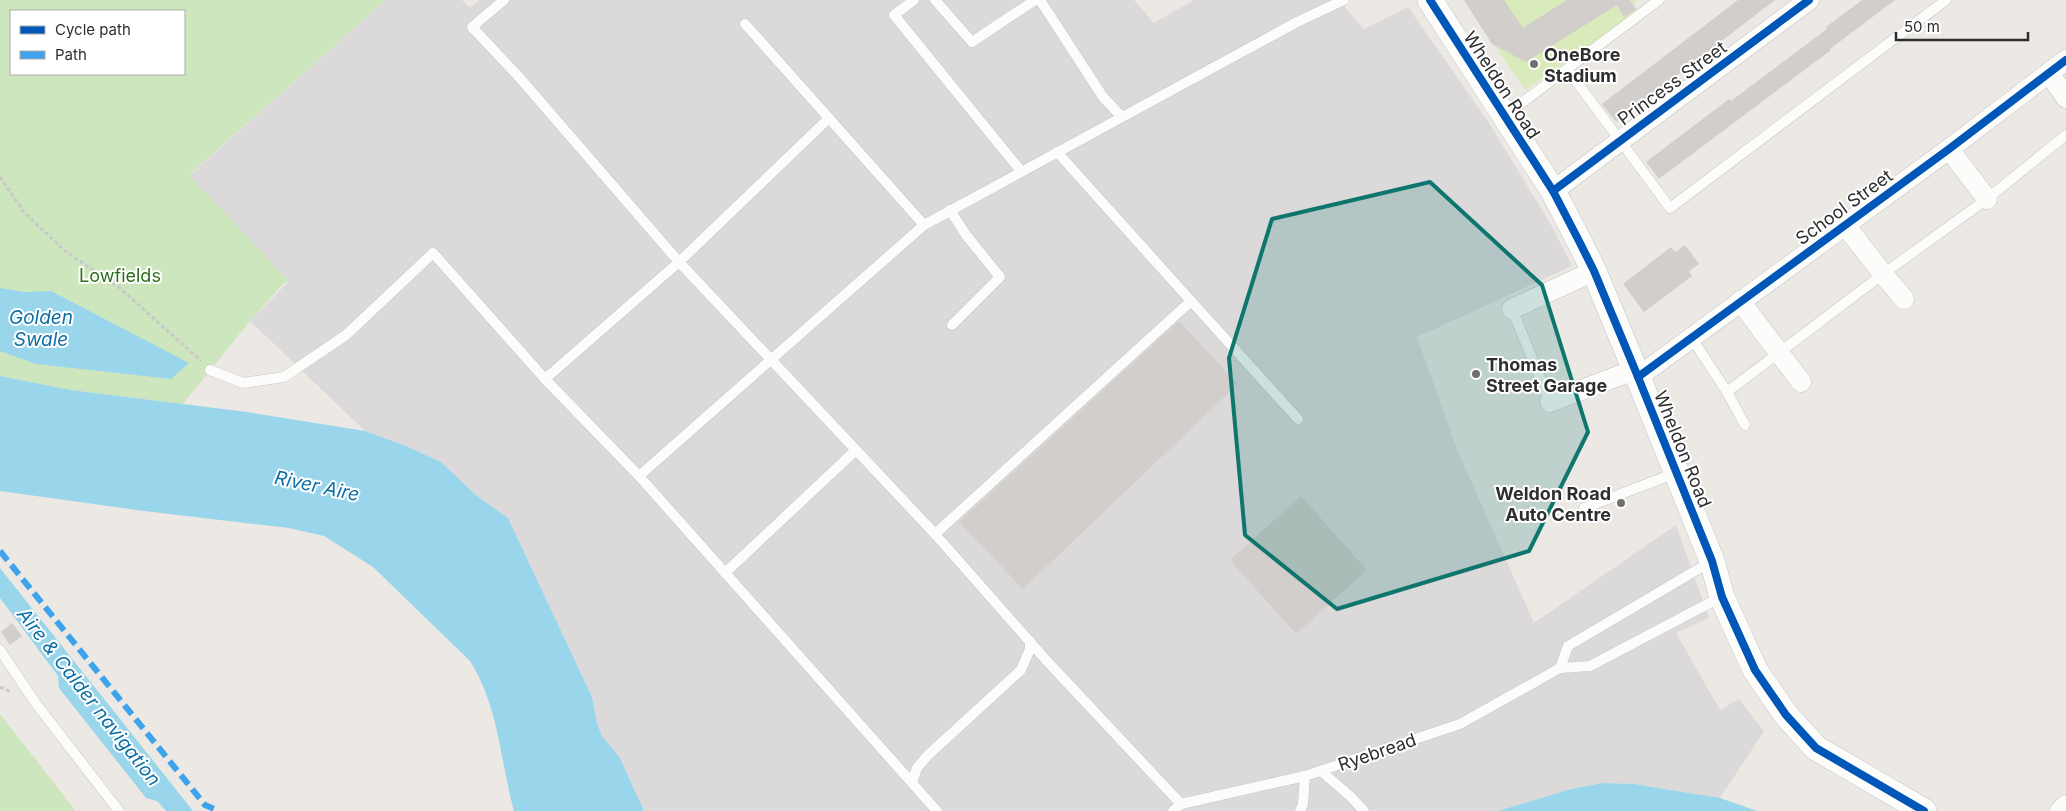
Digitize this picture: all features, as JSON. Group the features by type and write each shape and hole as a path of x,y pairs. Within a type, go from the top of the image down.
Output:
{"street":[{"name":"Wheldon Road","path":"1430,0 1553,190 1594,271 1712,561 1722,597 1756,670 1786,715 1816,748 1924,811"},
{"name":"Princess Street","path":"1553,190 1809,0"},
{"name":"School Street","path":"1550,402 1636,374 1691,337 1950,149 2066,60"},
{"path":"2049,73 2066,98"},
{"path":"1950,149 1987,199"},
{"path":"1845,224 1904,299"},
{"path":"1512,309 1594,271"},
{"path":"1740,301 1801,382"},
{"path":"2060,811 2066,805"}],"lane":[{"path":"504,0 472,27 519,77 680,262 935,534 1177,807"},
{"path":"914,0 894,16 1022,171"},
{"path":"935,0 972,42 1035,0"},
{"path":"1040,0 1103,97 1121,116"},
{"path":"638,476 924,225 1121,116 1297,22 1344,0"},
{"path":"1504,116 1659,0"},
{"path":"1567,69 1670,208 1946,0"},
{"path":"745,24 924,225"},
{"path":"545,379 680,262 829,118"},
{"path":"1727,392 1883,274 1987,199 2066,135"},
{"path":"1057,152 1298,419"},
{"path":"950,210 966,235 1000,277 952,325"},
{"path":"210,370 242,383 284,377 346,335 432,253 545,379 638,476 935,810"},
{"path":"935,534 1191,301"},
{"path":"1512,309 1550,402"},
{"path":"1691,337 1727,392 1745,425"},
{"path":"725,573 856,450"},
{"path":"1584,508 1676,473"},
{"path":"1560,668 1568,646 1712,561"},
{"name":"Ryebread","path":"1177,807 1305,776 1460,724 1560,668 1590,666 1722,597"},
{"path":"912,782 917,768 927,756 1021,670 1030,649 1030,641"},
{"path":"0,650 37,705 119,811"},
{"path":"1321,771 1364,811"},
{"path":"1300,811 1304,794 1305,776"}],"path":[{"path":"0,177 24,212 65,251 120,288 210,370"}],"highlighted area":[{"path":"1430,182 1542,285 1588,432 1529,551 1337,609 1245,535 1229,358 1272,219"}],"shaded area":[{"path":"386,0 462,0 470,8 480,0 1134,0 1154,23 1194,0 1339,0 1364,29 1408,7 1489,123 1551,225 1572,266 1417,337 1458,452 1534,623 1676,525 1709,618 1676,633 1720,710 1739,699 1764,731 1720,798 1634,784 1603,783 1571,789 1498,811 644,811 620,758 602,736 597,723 592,697 508,518 477,496 441,462 406,446 365,431 250,321 289,281 189,176"}],"green space":[{"name":"Lowfields","path":"0,0 386,0 189,175 289,281 285,282 250,321 183,404 71,390 0,376"},
{"name":"OneBore Stadium","path":"1464,0 1638,0 1633,4 1638,12 1525,90"},
{"path":"0,714 76,811 0,811"}],"water":[{"name":"Golden Swale","path":"0,288 24,292 51,291 189,363 171,379 36,364 0,351"},
{"name":"River Aire","path":"0,376 71,390 247,412 365,431 406,446 441,462 477,496 508,518 592,697 597,723 602,736 620,758 644,811 514,811 493,715 480,679 470,661 373,567 324,536 289,528 144,511 0,491"},
{"name":"Aire & Calder navigation","path":"0,568 193,811 166,811 157,801 146,798 59,688 58,676 0,598"},
{"path":"1603,783 1634,784 1720,798 1757,811 1498,811 1571,789"}],"building":[{"path":"1464,0 1504,0 1523,28 1567,0 1630,0 1636,9 1624,17 1617,5 1526,62 1492,44"},
{"path":"1738,0 1775,0 1616,122 1602,104"},
{"path":"1862,0 1895,0 1659,179 1646,162 1729,99 1731,101 1827,29 1826,27"},
{"path":"1685,245 1699,264 1689,271 1692,276 1644,312 1623,284 1671,247 1675,252"},
{"path":"1179,321 1238,384 1023,589 959,522"},
{"path":"1301,496 1367,570 1296,634 1230,560"},
{"path":"12,623 22,636 10,645 1,632"}],"marked path":[{"path":"0,551 205,805 219,811"}],"cycle path":[{"path":"1430,0 1553,191 1594,271 1712,561 1722,597 1755,670 1786,715 1816,748 1924,811"},
{"path":"1553,191 1809,0"},
{"path":"1638,377 1949,149 2066,60"}],"place":[{"name":"OneBore Stadium","path":"1534,64"},
{"name":"Thomas Street Garage","path":"1476,374"},
{"name":"Weldon Road Auto Centre","path":"1621,503"}]}
